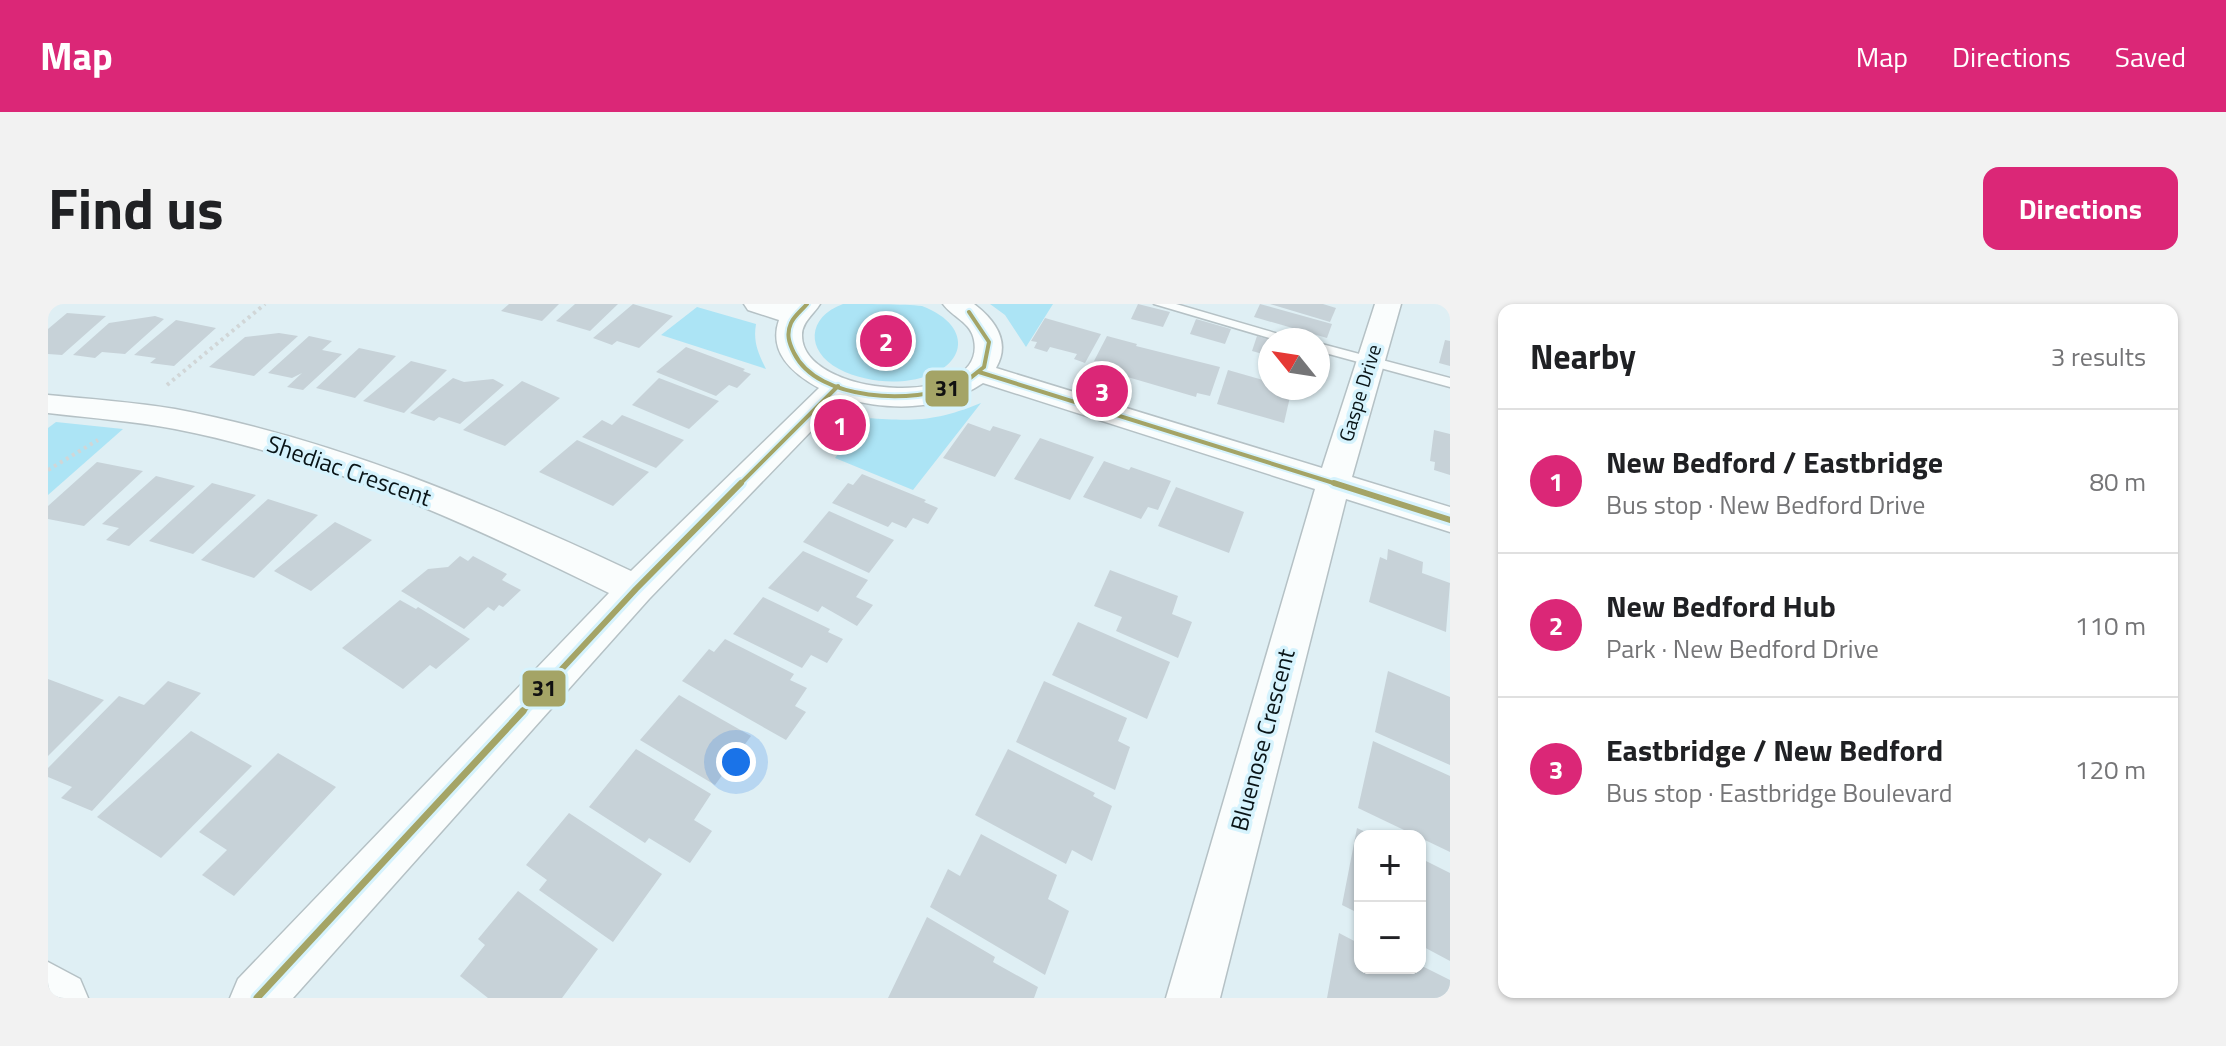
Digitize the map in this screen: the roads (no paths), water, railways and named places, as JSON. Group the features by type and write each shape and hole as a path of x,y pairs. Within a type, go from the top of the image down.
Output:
{"street":[{"path":"757,304 801,310 789,329 789,343 793,354 814,375 865,395 914,398 937,394 965,383 979,372 989,351 989,340 979,322 956,304"},
{"name":"Gaspe Drive","path":"1334,483 1388,304"},
{"path":"979,372 1450,520"},
{"path":"257,998 636,589 838,386"},
{"name":"Shediac Crescent","path":"48,404 193,423 303,453 459,509 636,589"},
{"name":"Bluenose Crescent","path":"1193,998 1334,483"},
{"path":"48,988 61,998"}],"lane":[{"path":"1161,304 1258,331"},
{"path":"1330,350 1450,383"}],"place":[{"name":"New Bedford Hub","path":"886,341"},
{"name":"Eastbridge / New Bedford","path":"1102,391"},
{"name":"New Bedford / Eastbridge","path":"840,425"}]}
